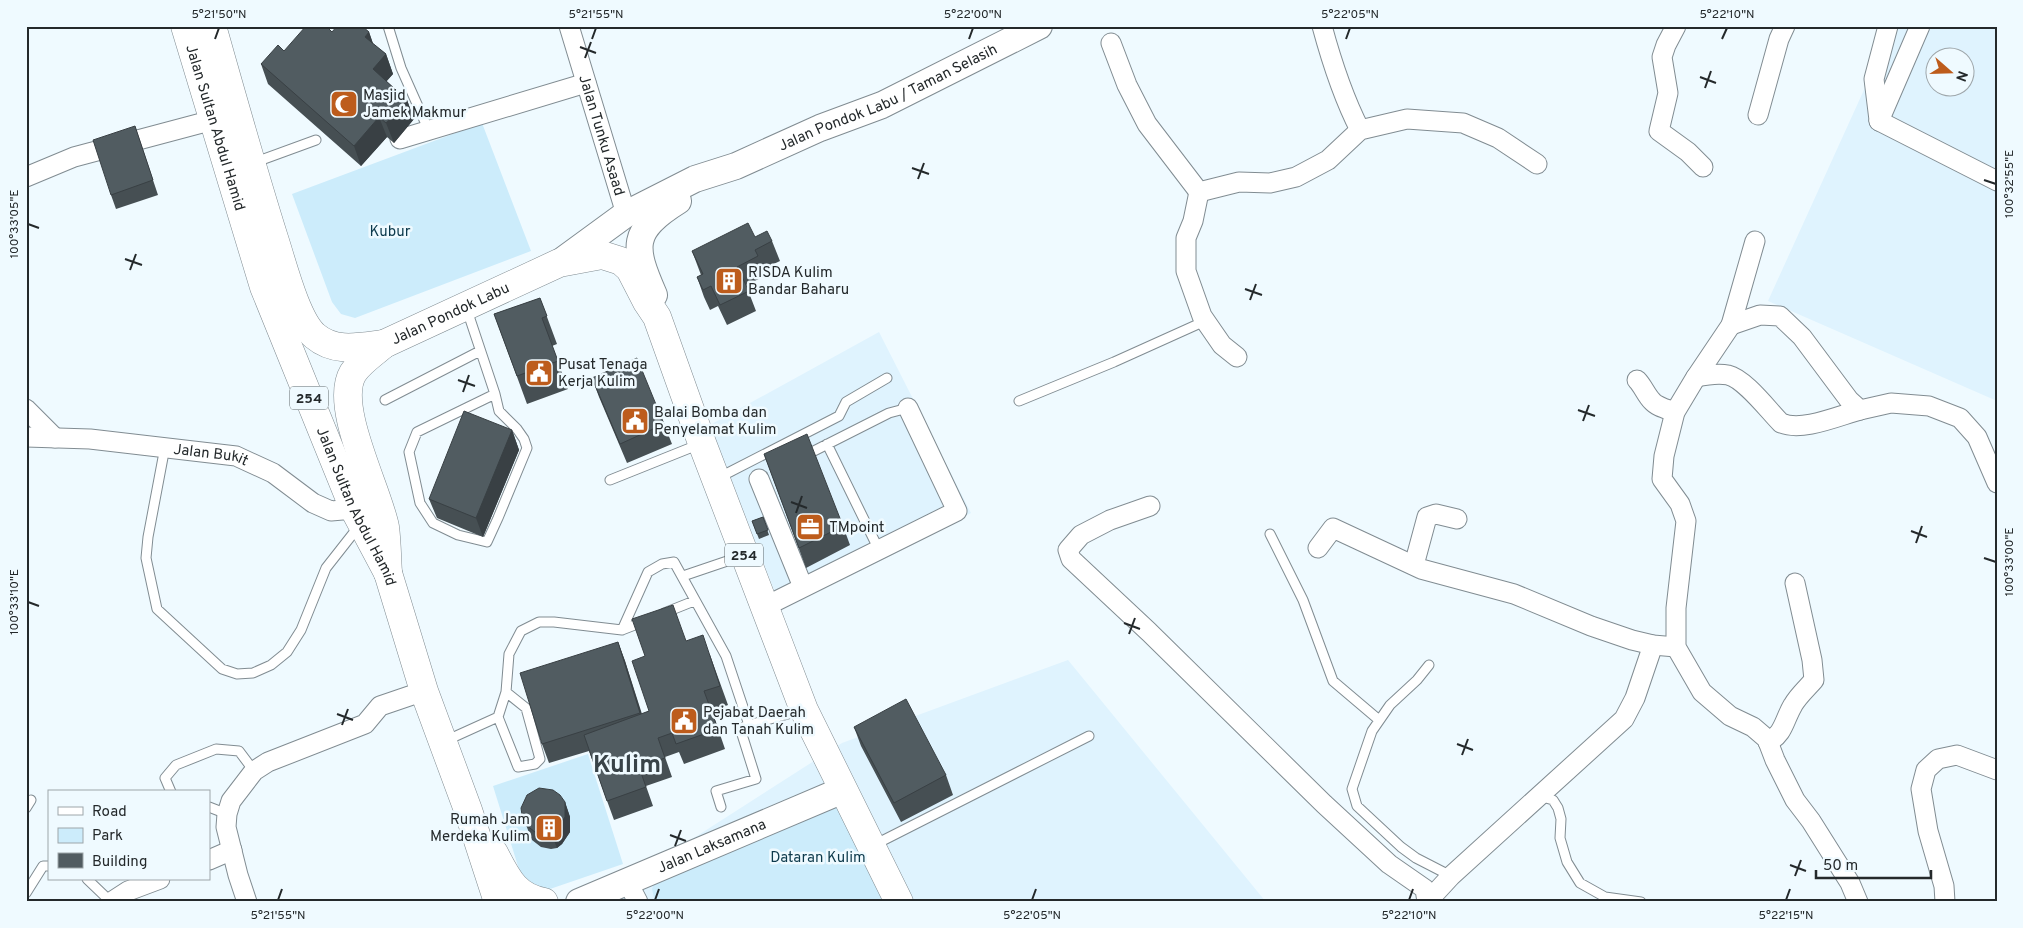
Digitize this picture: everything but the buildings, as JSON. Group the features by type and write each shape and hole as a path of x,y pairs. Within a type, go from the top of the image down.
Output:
{"main road":[{"name":"Jalan Sultan Abdul Hamid","path":"185,26 213,120 240,168 296,306 313,335 326,344 340,349 384,344"},
{"name":"Jalan Sultan Abdul Hamid","path":"212,26 264,287 358,516 388,573 424,691 444,741 498,902"},
{"name":"Jalan Pondok Labu / Taman Selasih","path":"736,166 820,128 882,105 1039,26"},
{"name":"Jalan Pondok Labu","path":"388,573 385,528 375,492 352,430 348,408 348,392 352,374 384,344 559,263 626,214 695,179 736,166"},
{"path":"657,317 656,302 639,255 638,245 641,235 660,213 736,166"},
{"name":"254","path":"559,263 602,255 621,261 630,269 657,317 702,443 804,710 899,902"},
{"name":"Jalan Laksamana","path":"579,902 632,891 843,790"},
{"path":"468,810 488,840 504,872 518,891 526,898 544,902"}],"street":[{"name":"Jalan Tunku Asaad","path":"569,26 626,214"},
{"path":"1322,26 1330,58 1346,102 1360,130"},
{"path":"1676,26 1662,57 1668,93 1659,131 1688,152 1704,167"},
{"path":"1758,115 1779,39 1785,26"},
{"path":"1879,121 1874,78 1888,26"},
{"path":"1879,121 1920,26"},
{"path":"1111,43 1127,85 1148,124 1199,192 1193,221 1186,238 1186,271 1205,321 1222,345 1237,357"},
{"path":"400,139 586,83"},
{"path":"1199,192 1239,182 1270,183 1296,177 1328,160 1360,130 1407,119 1464,123 1498,138 1537,164"},
{"path":"26,177 74,157 213,120"},
{"path":"1879,121 1997,181"},
{"path":"1755,241 1731,325 1675,412 1664,456 1662,479 1680,504 1686,521 1676,608 1676,647 1702,692 1730,716 1753,727 1767,738 1775,760 1795,800 1811,821 1850,883 1858,902"},
{"path":"1731,325 1760,315 1780,316 1802,337 1849,400 1860,410"},
{"path":"1696,377 1708,374 1729,375 1740,381 1781,423 1788,426 1800,426 1891,403 1929,406 1960,418 1977,437 1997,483"},
{"path":"1637,380 1644,386 1651,401 1675,412"},
{"path":"764,607 957,511 908,408"},
{"path":"26,409 55,438"},
{"name":"Jalan Bukit","path":"26,437 90,439 236,456 273,473 312,503 331,511 358,516"},
{"path":"763,477 803,587"},
{"path":"1150,506 1110,520 1078,540 1068,550 1071,559 1164,646 1324,804 1389,864 1425,889 1429,900 1450,876 1624,719 1636,698 1653,645"},
{"path":"1414,565 1427,517 1436,514 1458,519"},
{"path":"1318,548 1333,528 1422,569 1514,594 1591,626 1653,645 1676,647"},
{"path":"1768,742 1777,738 1793,705 1814,680 1812,660 1796,583"},
{"path":"247,902 226,827 229,808 254,771 268,762 365,724 380,706 424,691"},
{"path":"1945,902 1944,886 1928,831 1922,789 1926,770 1938,759 1957,755 1997,770"},
{"path":"210,860 232,850"},
{"path":"111,902 128,892 158,880"}],"lane":[{"path":"388,26 401,68 430,131"},
{"path":"240,168 316,140"},
{"path":"466,307 495,394 499,411 517,429 524,439 526,448 486,542 458,535 433,523 420,503 408,452 416,432 495,394"},
{"path":"1019,401 1114,362 1205,321"},
{"path":"385,400 480,351"},
{"path":"716,480 839,416 846,402 887,378"},
{"path":"793,462 889,413 908,408"},
{"path":"610,480 702,443"},
{"path":"827,444 879,550"},
{"path":"165,447 148,537 146,558 157,609 222,669 237,674 253,673 271,665 287,652 301,630 326,568 358,516"},
{"path":"1270,534 1303,600 1333,681 1380,720"},
{"path":"683,576 744,555"},
{"path":"622,630 648,572 662,564 674,562 726,656 749,725"},
{"path":"506,692 526,708 540,759 535,764 518,767 498,716 506,692 509,654 521,631 538,622 554,622 622,630 694,601"},
{"path":"1429,665 1417,680 1390,705 1372,731 1352,789 1357,806 1401,847 1416,858 1450,876"},
{"path":"721,807 716,791 756,779 740,728 804,710"},
{"path":"444,741 498,716"},
{"path":"871,846 1089,736"},
{"path":"170,790 165,778 176,765 216,749 239,751 254,771"},
{"path":"1539,796 1553,800 1558,808 1561,819 1560,838 1567,862 1580,883 1605,897 1641,902"},
{"path":"210,808 229,808"},
{"path":"26,894 42,866 48,866"},
{"path":"88,880 111,902"}],"shaded area":[{"path":"1893,26 1997,26 1997,401 1768,301"},
{"path":"879,332 971,513 781,608 710,425"},
{"path":"1068,660 1266,902 594,902 842,743"}],"green space":[{"name":"Kubur","path":"482,123 531,251 355,318 341,314 332,302 292,194"},
{"path":"588,754 623,864 550,889 536,888 522,879 493,786"},
{"name":"Dataran Kulim","path":"830,806 836,807 846,814 892,902 655,902 652,889 655,881"}],"place":[{"name":"Masjid Jamek Makmur","path":"344,104"},
{"name":"RISDA Kulim Bandar Baharu","path":"729,281"},
{"name":"Pusat Tenaga Kerja Kulim","path":"539,373"},
{"name":"Balai Bomba dan Penyelamat Kulim","path":"635,421"},
{"name":"TMpoint","path":"810,527"},
{"name":"Pejabat Daerah dan Tanah Kulim","path":"684,721"},
{"name":"Rumah Jam Merdeka Kulim","path":"549,828"}],"district":[{"name":"Kulim","path":"627,763"}]}
